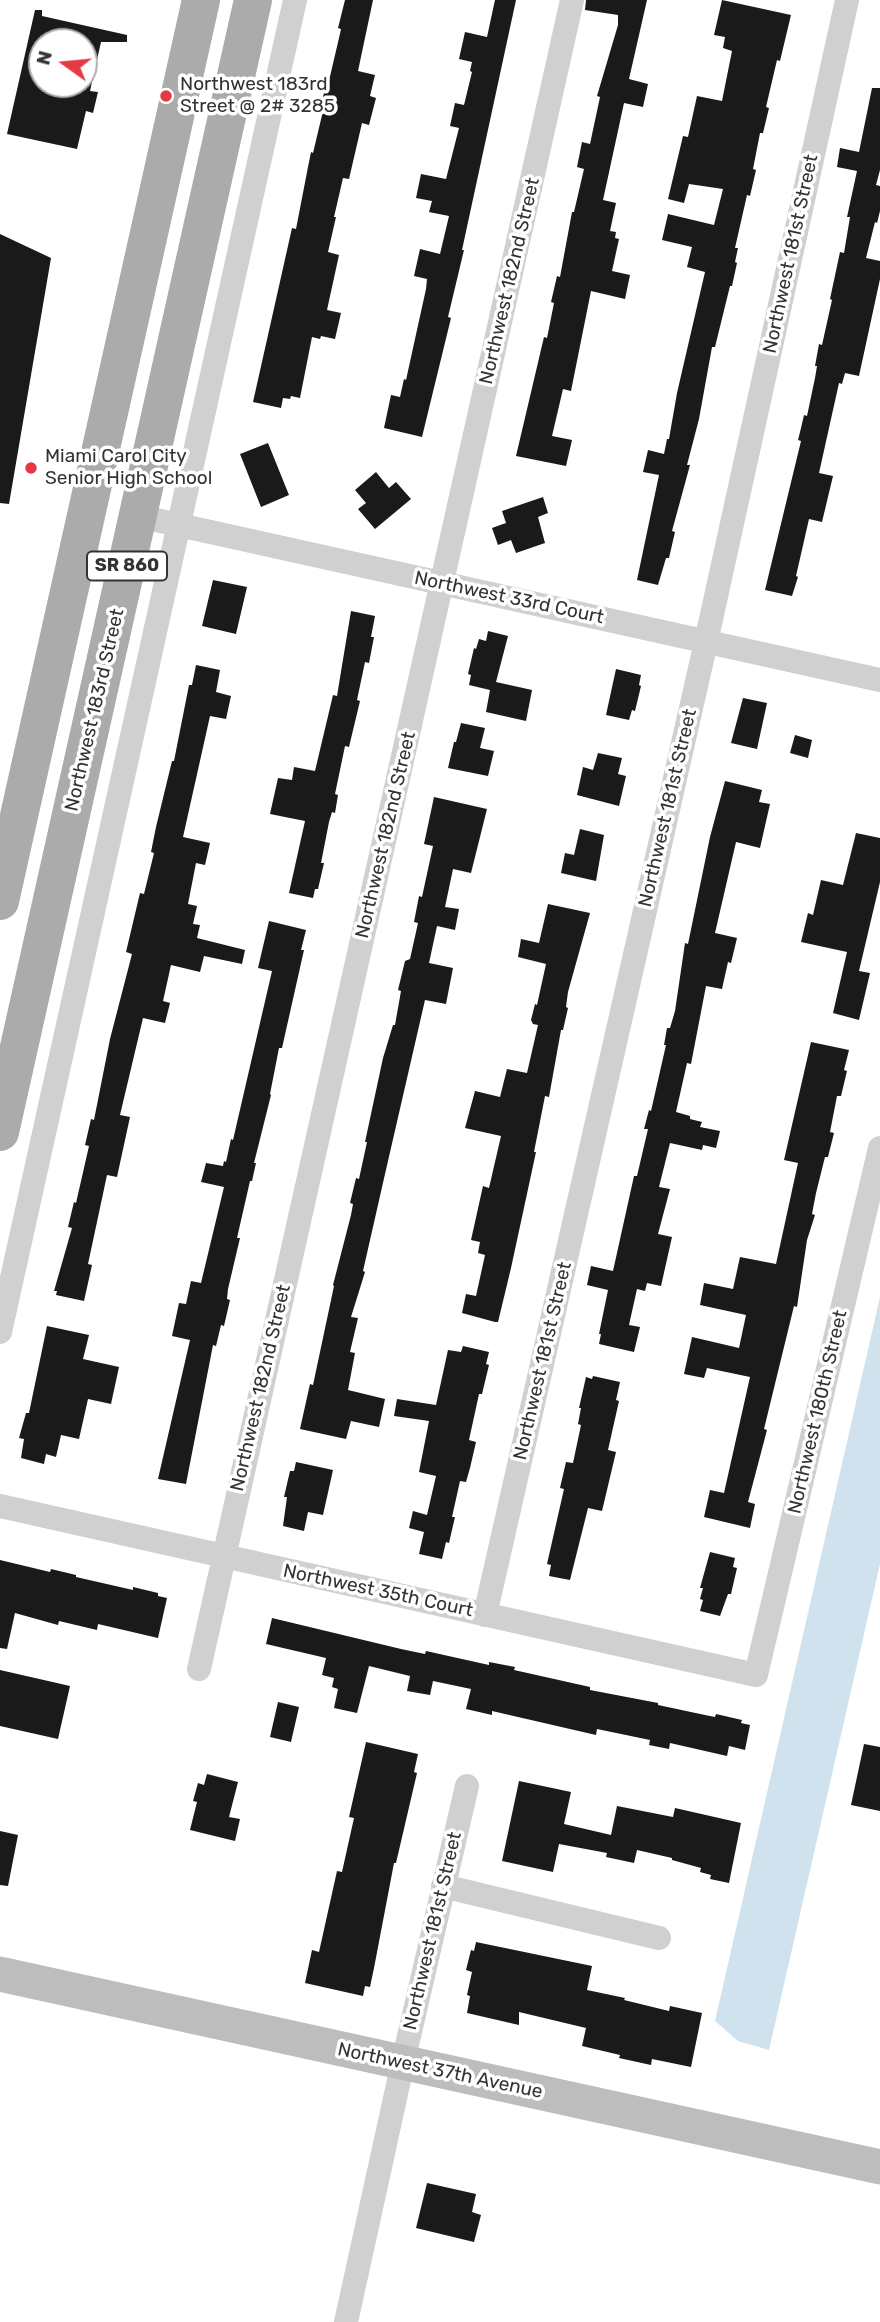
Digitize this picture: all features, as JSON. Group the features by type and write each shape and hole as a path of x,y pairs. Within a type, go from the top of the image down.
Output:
{"main road":[{"name":"SR 860","path":"0,901 201,0"},
{"name":"Northwest 183rd Street","path":"0,1132 253,0"},
{"path":"104,435 123,496 138,516"},
{"name":"Northwest 37th Avenue","path":"0,1974 880,2167"}],"street":[{"path":"0,1332 295,0"},
{"name":"Northwest 182nd Street","path":"199,1669 572,0"},
{"name":"Northwest 181st Street","path":"485,1615 706,642 848,0"},
{"name":"Northwest 33rd Court","path":"138,516 880,680"},
{"name":"Northwest 180th Street","path":"756,1675 880,1148"},
{"name":"Northwest 35th Court","path":"0,1507 756,1675"},
{"name":"Northwest 181st Street","path":"346,2322 467,1786"},
{"path":"443,1886 659,1938"}],"water":[{"path":"880,1297 880,1564 769,2050 738,2041 715,2021"}],"building":[{"path":"345,0 373,0 358,71 375,75 370,96 376,98 369,125 362,123 349,179 343,178 328,252 339,255 327,310 341,313 335,339 312,337 300,398 283,398 281,408 253,402 292,228 296,229 311,152 313,153 323,111 320,110 341,29 338,28"},
{"path":"495,0 516,0 448,317 451,318 422,437 384,428 391,395 400,397 404,379 406,380 426,289 427,279 414,276 420,249 440,254 449,216 429,212 432,201 416,198 421,174 446,179 459,128 450,126 455,103 464,105 472,72 472,62 459,59 465,32 487,37"},
{"path":"586,0 647,0 629,79 648,84 643,107 624,103 603,200 616,203 610,231 616,232 615,238 619,239 612,271 630,275 625,299 591,291 571,391 563,389 552,436 572,440 566,466 516,456 544,337 547,338 554,303 551,302 557,276 560,277 572,212 584,169 577,167 582,142 590,144 600,97 597,96 618,25 618,15 585,10"},
{"path":"722,0 791,15 780,61 777,60 763,133 760,133 753,169 756,170 750,196 747,195 735,248 738,248 737,263 715,347 712,347 699,419 687,465 690,465 672,531 675,532 669,558 666,558 658,585 637,580 659,475 643,472 648,450 664,454 669,439 705,272 687,267 692,247 662,240 668,214 714,225 723,189 689,184 684,203 668,199 683,136 688,137 697,96 722,101 732,51 723,48 725,37 714,35"},
{"path":"35,10 42,10 42,16 96,28 31,28"},
{"path":"98,29 127,35 127,42 101,42 98,55"},
{"path":"28,41 28,98 97,98 93,113 86,111 77,149 7,134"},
{"path":"872,88 880,88 880,170 876,185 880,186 880,211 866,258 880,261 880,279 859,376 845,373 842,384 839,383 819,473 833,476 822,522 809,519 792,596 765,590 801,441 798,440 804,415 807,416 819,344 822,345 840,252 844,253 850,217 847,217 857,171 837,167 840,148 859,152"},
{"path":"0,234 51,258 9,504 0,503"},
{"path":"268,443 289,495 261,507 240,454"},
{"path":"376,472 389,488 396,482 411,499 375,529 358,509 366,503 355,490"},
{"path":"543,497 548,513 538,517 545,543 516,553 511,540 498,545 492,528 506,523 502,511"},
{"path":"213,580 247,587 236,634 202,626"},
{"path":"351,611 375,616 371,637 374,637 369,663 365,662 357,700 360,701 349,747 345,746 335,794 338,795 335,813 332,812 329,822 321,863 324,863 313,898 289,893 305,821 270,814 278,778 292,780 294,767 315,771 333,695 337,696"},
{"path":"488,631 508,636 496,682 532,690 526,721 486,712 490,690 469,685 471,675 468,674 474,648 476,649 479,639 486,641"},
{"path":"196,665 220,670 216,692 231,696 226,719 210,716 183,837 210,843 205,865 196,863 188,904 197,906 193,924 200,925 197,938 245,950 242,964 204,956 200,972 171,965 163,1001 170,1003 165,1023 143,1018 120,1115 130,1117 117,1177 107,1175 88,1264 92,1265 84,1301 56,1295 57,1291 54,1291 72,1228 68,1227 89,1146 85,1145 91,1119 94,1120 110,1039 132,954 126,952 140,893 144,894 154,853 151,852 156,827"},
{"path":"616,669 641,675 635,711 632,710 629,720 606,715"},
{"path":"743,698 767,703 757,749 731,743"},
{"path":"461,723 485,728 480,748 494,751 488,776 448,768"},
{"path":"795,735 812,740 808,758 790,753"},
{"path":"598,753 622,758 618,774 626,776 619,806 577,795 583,767 593,770"},
{"path":"725,781 762,790 759,802 770,804 760,848 736,842 715,933 737,938 722,989 706,986 691,1064 687,1063 676,1112 702,1122 700,1127 720,1131 716,1148 703,1145 702,1150 670,1143 659,1187 670,1189 658,1234 672,1237 661,1286 647,1283 645,1291 637,1289 629,1325 640,1327 634,1352 599,1344 608,1290 587,1285 591,1266 613,1271 634,1176 637,1176 648,1129 644,1129 649,1110 651,1111 666,1045 667,1028 670,1028 675,1011 685,943 688,944 710,837"},
{"path":"434,797 487,809 471,873 453,869 445,907 459,909 455,930 437,926 429,963 453,968 446,1004 425,1000 363,1271 365,1272 351,1317 358,1318 350,1352 355,1353 348,1390 385,1399 379,1427 351,1421 346,1439 300,1429 310,1384 313,1385 383,1058 395,1025 401,991 398,990 405,961 410,959 418,923 414,922 419,896 422,897 433,846 424,844"},
{"path":"580,829 604,835 596,881 561,873 565,853 574,855"},
{"path":"856,833 880,838 880,882 859,971 870,973 859,1020 833,1013 847,952 801,942 808,913 813,915 821,880 843,885"},
{"path":"548,904 590,913 568,992 568,1008 561,1030 549,1097 545,1096 511,1268 498,1322 495,1322 462,1313 466,1294 476,1296 485,1255 478,1253 480,1242 471,1240 483,1186 489,1188 501,1136 465,1128 475,1091 500,1097 507,1069 527,1073 538,1025 531,1020 546,964 518,957 521,939 539,943"},
{"path":"269,921 306,930 301,950 304,950 282,1048 279,1048 256,1163 237,1238 240,1238 228,1289 227,1299 230,1300 224,1326 221,1325 216,1346 213,1345 186,1484 158,1479 190,1340 172,1336 179,1303 186,1304 191,1281 201,1283 224,1187 201,1182 206,1163 223,1166 231,1139 233,1140 272,971 258,968"},
{"path":"811,1042 849,1050 844,1070 847,1071 841,1096 837,1096 830,1132 834,1133 816,1193 812,1214 815,1215 807,1240 797,1307 794,1306 748,1502 755,1504 750,1528 704,1517 710,1490 724,1493 750,1377 707,1368 704,1378 684,1374 692,1337 739,1348 746,1315 700,1305 704,1283 733,1289 740,1257 776,1264 798,1163 784,1160"},
{"path":"47,1326 89,1335 83,1359 119,1367 111,1404 88,1399 79,1439 61,1435 56,1457 46,1454 44,1464 21,1458 24,1439 19,1438 26,1413 29,1413"},
{"path":"463,1346 489,1352 486,1364 489,1365 482,1394 479,1394 469,1440 476,1442 470,1468 466,1482 460,1481 449,1543 446,1542 442,1559 419,1554 424,1532 409,1528 413,1511 427,1515 436,1476 419,1472 429,1421 394,1416 397,1399 436,1405 448,1350 461,1352"},
{"path":"593,1376 620,1382 616,1400 619,1401 608,1450 616,1452 602,1511 588,1508 570,1580 549,1576 551,1565 547,1564 564,1489 560,1488 566,1462 573,1463 581,1425 578,1424 579,1408 586,1377 592,1379"},
{"path":"296,1462 333,1470 323,1515 308,1512 304,1531 283,1526 287,1497 284,1497 290,1471 294,1471"},
{"path":"710,1552 735,1558 733,1567 737,1568 731,1594 728,1594 720,1616 700,1611 703,1588 700,1588"},
{"path":"0,1560 50,1572 51,1569 133,1590 133,1587 158,1593 158,1596 167,1598 158,1638 98,1624 97,1630 59,1621 58,1625 15,1613 7,1649 0,1648"},
{"path":"272,1618 425,1654 426,1651 489,1665 489,1662 515,1667 514,1670 590,1687 590,1690 715,1717 716,1714 742,1720 741,1723 750,1725 745,1750 729,1746 727,1756 670,1743 669,1749 649,1745 650,1740 597,1729 596,1735 492,1711 492,1715 466,1709 471,1689 433,1681 430,1695 407,1691 410,1676 369,1666 357,1713 334,1708 338,1689 332,1687 334,1678 322,1675 326,1658 266,1644"},
{"path":"0,1670 70,1686 58,1739 0,1726"},
{"path":"278,1702 299,1707 291,1742 270,1737"},
{"path":"366,1742 418,1754 414,1772 417,1773 394,1863 370,1987 365,1986 363,1996 305,1983 312,1950 319,1952 337,1871 342,1872 354,1818 349,1817"},
{"path":"864,1744 880,1747 880,1811 851,1805"},
{"path":"207,1774 238,1782 229,1817 240,1819 235,1841 190,1830 197,1802 193,1801 198,1783 204,1785"},
{"path":"519,1781 571,1792 564,1824 611,1835 617,1806 673,1817 675,1808 741,1823 729,1883 710,1879 711,1875 700,1872 701,1868 637,1850 634,1863 606,1857 607,1853 559,1844 553,1872 502,1861"},
{"path":"0,1831 18,1835 8,1886 0,1885"},
{"path":"476,1942 592,1966 587,1990 669,2011 670,2006 702,2013 691,2067 652,2059 651,2065 582,2046 586,2028 519,2012 519,2025 467,2013 470,1996 467,1995 472,1972 466,1970"},
{"path":"427,2183 476,2194 472,2212 481,2215 474,2242 416,2228"}],"place":[{"name":"Northwest 183rd Street @ 2# 3285","path":"166,96"},
{"name":"Miami Carol City Senior High School","path":"31,468"}]}
